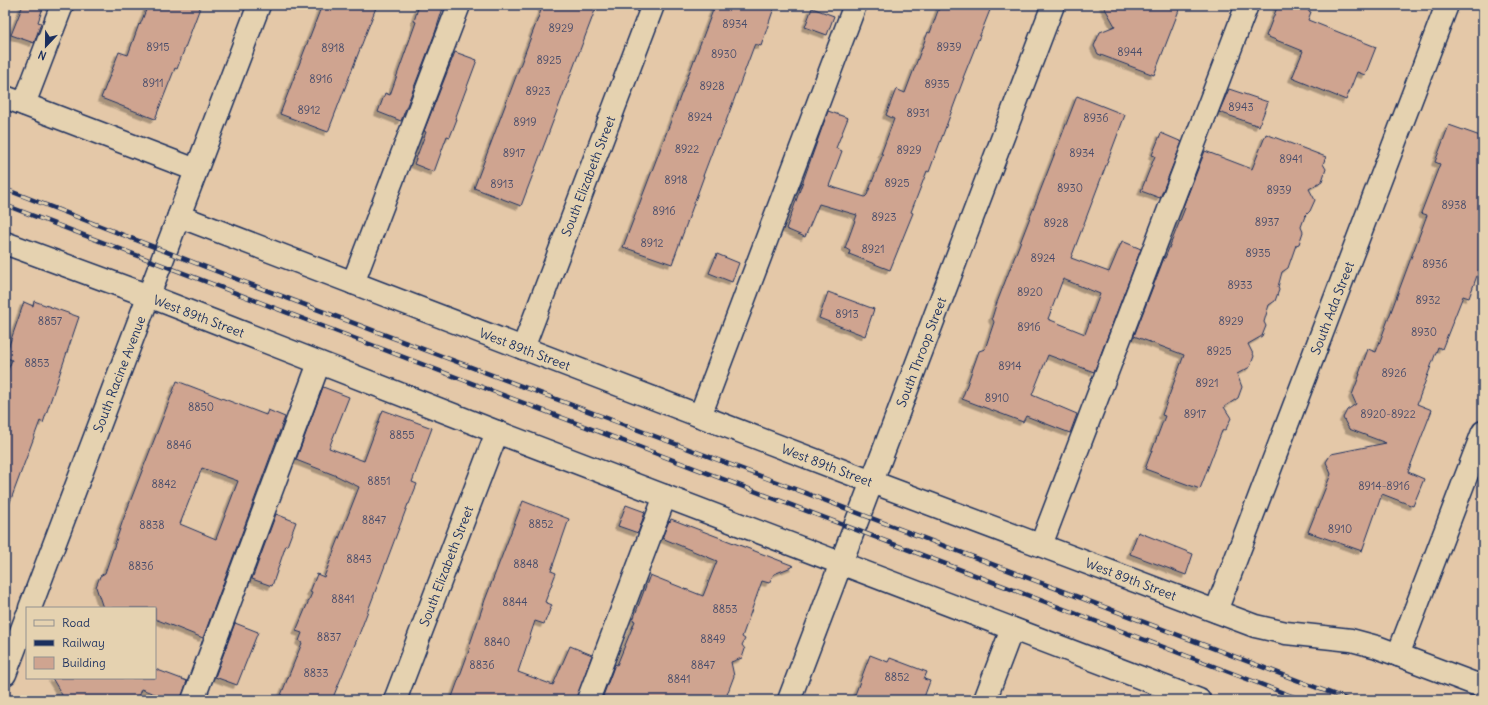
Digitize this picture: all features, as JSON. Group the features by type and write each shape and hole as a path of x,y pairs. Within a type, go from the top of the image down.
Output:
{"street":[{"path":"62,5 14,100 196,170"},
{"name":"South Racine Avenue","path":"30,607 259,5"},
{"path":"353,283 459,5"},
{"name":"South Elizabeth Street","path":"523,348 653,5"},
{"path":"700,416 855,5"},
{"name":"South Throop Street","path":"789,700 1053,5"},
{"path":"1041,545 1247,5"},
{"name":"South Ada Street","path":"1216,611 1447,5"},
{"name":"West 89th Street","path":"179,216 872,482 1255,626 1286,633 1351,640 1377,647 1483,687"},
{"name":"West 89th Street","path":"5,243 148,296 319,364 841,563 1189,698"},
{"path":"193,700 319,364"},
{"name":"South Elizabeth Street","path":"395,700 497,432"},
{"path":"1398,656 1483,432"},
{"path":"588,700 665,496"},
{"path":"5,674 26,619"},
{"path":"985,700 1012,629"}],"building":[{"path":"23,5 44,5 38,22 41,23 34,43 11,35"},
{"path":"148,5 201,5 177,69 175,68 155,119 101,98 119,52 128,55 139,24 140,25"},
{"path":"322,5 377,5 328,132 280,114"},
{"path":"419,5 444,5 435,33 401,121 378,112 385,93 390,95 416,22 414,21"},
{"path":"543,5 597,5 521,206 474,188"},
{"path":"715,5 775,5 761,46 755,44 754,46 719,140 717,139 672,264 623,247"},
{"path":"940,5 992,5 963,78 929,172 927,171 911,212 913,213 890,270 849,254 850,251 845,248 857,215 819,204 805,237 786,229 828,111 848,118 836,148 842,151 829,186 865,197 867,195 883,154 881,154 894,119 886,115 896,89 905,93"},
{"path":"1103,5 1181,5 1154,75 1098,54 1094,46 1100,32 1115,26"},
{"path":"1278,5 1311,5 1308,11 1311,12 1308,20 1376,47 1365,75 1357,72 1346,100 1292,78 1303,51 1266,36"},
{"path":"812,8 834,16 827,35 805,27"},
{"path":"455,52 477,60 455,119 457,119 450,137 447,136 434,172 414,164 426,132 424,131"},
{"path":"1229,89 1268,102 1259,126 1219,112"},
{"path":"1077,96 1125,115 1071,258 1109,272 1122,241 1141,249 1094,372 1048,355 1032,395 1077,414 1070,433 1026,416 1023,422 962,399 979,351 985,349 994,322 992,318","holes":["1063,279 1100,294 1085,334 1048,319"]},
{"path":"1449,125 1483,137 1483,259 1469,298 1463,296 1442,349 1438,347 1417,404 1432,410 1408,472 1424,479 1413,506 1382,494 1362,551 1308,532 1331,474 1326,462 1331,454 1386,443 1349,429 1343,418 1347,410 1356,404 1352,395 1368,349 1376,352 1427,215 1421,213 1440,164 1435,162"},
{"path":"1161,133 1182,142 1160,198 1141,191 1155,156 1152,155"},
{"path":"1266,134 1326,157 1323,164 1326,169 1322,181 1309,189 1315,200 1310,211 1305,216 1301,227 1303,232 1299,244 1296,245 1288,268 1282,272 1278,287 1279,290 1275,301 1269,305 1264,322 1266,326 1262,336 1248,344 1254,356 1250,367 1237,374 1242,387 1238,398 1224,407 1231,418 1226,429 1222,431 1200,489 1145,469 1165,416 1162,415 1184,355 1134,336 1185,208 1183,207 1205,151 1252,169"},
{"path":"717,254 739,263 732,282 709,273"},
{"path":"828,292 874,309 865,336 819,318"},
{"path":"34,301 79,317 43,423 40,421 7,510 5,509 5,377 12,360 5,357 24,302 33,306"},
{"path":"177,381 266,415 268,410 285,417 203,638 156,619 156,607 103,607 96,587 100,576 105,573 123,520","holes":["202,468 238,481 216,539 180,524"]},
{"path":"323,387 349,397 329,448 364,461 383,410 432,428 412,482 417,484 332,700 279,700 302,643 299,641 302,633 296,631 312,593 310,592 317,574 324,577 359,487 337,476 296,460"},
{"path":"523,501 569,519 551,571 556,573 545,602 552,605 544,624 535,621 518,672 553,685 570,646 592,655 576,700 451,700 470,648 469,647 485,600"},
{"path":"626,505 645,512 638,533 618,526"},
{"path":"276,514 296,522 287,546 286,545 272,586 252,579"},
{"path":"671,519 794,566 774,574 769,583 762,581 742,637 745,639 742,645 745,649 742,658 731,662 734,676 725,700 613,700 603,696 615,664 617,665 635,621 633,620 650,575 703,596 717,561 662,538"},
{"path":"1138,532 1193,554 1186,575 1130,554"},
{"path":"235,623 258,632 237,685 215,677"},
{"path":"870,655 888,662 890,658 927,672 924,679 930,681 923,700 853,700"},
{"path":"156,669 187,681 181,700 171,700 141,689 137,700 65,700 53,679 156,679"}],"railway":[{"path":"5,189 239,280 766,478 1349,700"},
{"path":"5,205 1302,700"}]}
